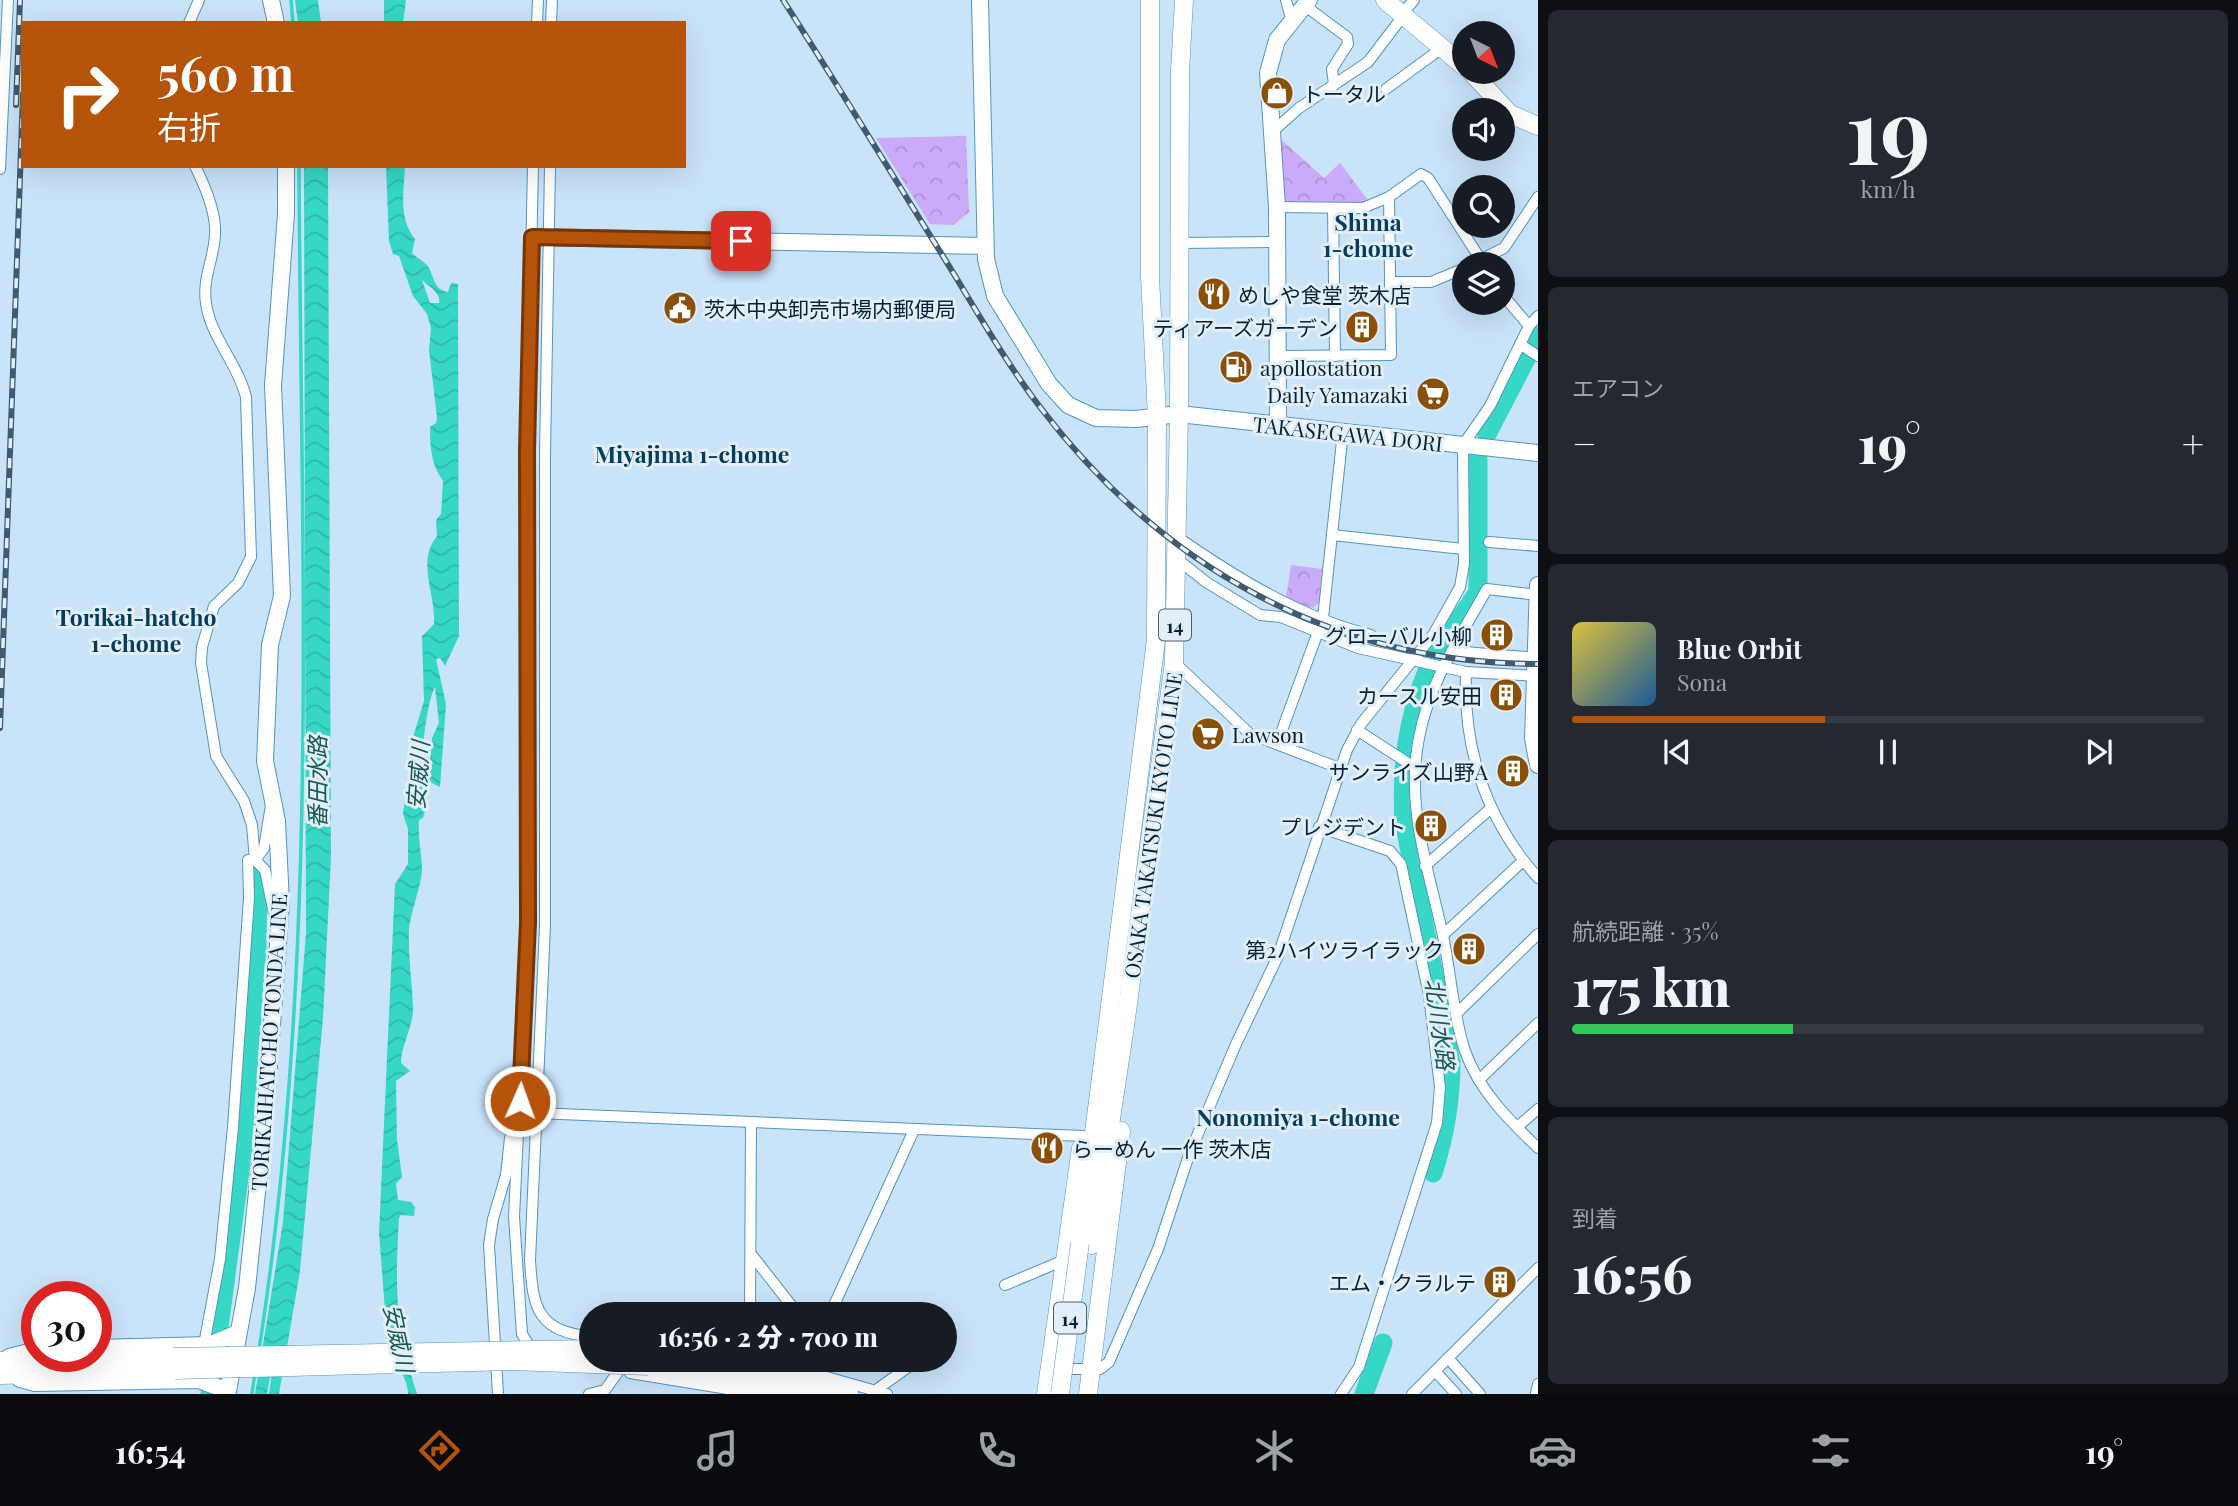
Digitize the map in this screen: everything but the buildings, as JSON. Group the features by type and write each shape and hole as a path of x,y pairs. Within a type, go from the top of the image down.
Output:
{"main road":[{"name":"OSAKA TAKATSUKI KYOTO LINE","path":"1116,1024 1157,640 1157,416 1150,276 1150,0"},
{"name":"OSAKA TAKATSUKI KYOTO LINE","path":"1071,1394 1086,1244 1116,1024 1174,662 1184,0"},
{"path":"1385,0 1452,56"},
{"path":"1482,84 1510,114 1538,126"},
{"path":"1047,1385 1062,1261 1098,1041 1116,1024"},
{"path":"1088,1394 1121,1129 1116,1024"},
{"name":"OSAKA TAKATSUKI KYOTO LINE","path":"1060,1394 1086,1244"},
{"path":"0,1375 177,1364 579,1349"},
{"path":"0,1361 177,1364 513,1361 648,1366 702,1372 806,1394"},
{"path":"762,1372 849,1394"}],"street":[{"path":"0,169 8,0"},
{"path":"190,21 199,0"},
{"path":"271,0 276,21"},
{"path":"537,21 538,0"},
{"path":"551,21 552,0"},
{"name":"TAKASEGAWA DORI","path":"980,0 985,246 988,272 995,296 1058,395 1069,405 1096,418 1179,414 1538,453"},
{"path":"1286,0 1291,19"},
{"path":"1271,132 1299,108 1368,62 1414,0"},
{"path":"1278,425 1276,207 1269,64 1277,40 1306,3 1347,37 1348,44 1332,69 1334,85"},
{"path":"1386,89 1442,48"},
{"path":"196,168 214,219 216,235 206,271 206,306 242,379 246,397 252,540 247,570 238,583 214,606 202,648 201,663 216,756 244,801 252,825 255,860 265,870 279,939"},
{"name":"TORIKAIHATCHO TONDA LINE","path":"112,1351 177,1364 201,1385 226,1391 235,1334 247,1288 266,1106 279,939 277,821 265,761 270,645 282,596 283,562 272,385 286,214 286,168"},
{"path":"533,168 527,451 528,923 514,1217 522,1334 541,1363 552,1368 579,1370"},
{"path":"550,168 545,454 545,926 530,1259 531,1290 537,1311 548,1325 561,1332 579,1335"},
{"path":"1276,207 1363,208 1389,197 1421,174 1428,178 1475,252"},
{"path":"1278,356 1391,355 1389,197"},
{"path":"1497,252 1504,248 1536,206"},
{"path":"1333,208 1335,356"},
{"path":"532,237 985,246"},
{"path":"1180,243 1276,242"},
{"path":"1391,282 1432,282 1452,274"},
{"path":"1047,1385 1055,1369 1092,1370 1105,1367 1109,1362 1158,1249 1189,1155 1292,919 1339,768 1357,730 1449,611 1460,587 1463,549 1462,445 1529,349 1529,326 1515,309"},
{"path":"1529,326 1538,316"},
{"path":"1277,744 1323,618 1343,432"},
{"path":"1176,536 1247,581 1323,618 1371,635"},
{"path":"1332,536 1463,549"},
{"path":"1489,542 1538,546"},
{"path":"1176,558 1244,606 1260,614 1281,617 1318,634 1379,653 1466,672 1535,677"},
{"path":"1538,765 1532,738 1538,591 1487,589 1452,651 1425,711 1412,766 1416,820 1443,935 1465,1051 1479,1080 1517,1128 1538,1148"},
{"path":"1452,651 1536,658"},
{"path":"1174,662 1250,734 1339,768"},
{"path":"1466,672 1468,733 1472,756 1490,809 1523,861 1538,878"},
{"path":"1357,730 1412,766"},
{"path":"255,860 264,848 272,795"},
{"path":"1425,866 1490,809"},
{"path":"1319,827 1390,851 1401,863 1429,995 1440,1087 1434,1139 1359,1367 1341,1394"},
{"path":"201,1385 220,1259 238,1061 248,860 255,860"},
{"path":"1443,935 1523,861"},
{"path":"1457,1013 1538,934"},
{"path":"1479,1080 1538,1023"},
{"path":"520,1101 537,1107 751,1123 1083,1136"},
{"path":"1517,1128 1538,1109"},
{"path":"750,1302 751,1123"},
{"path":"835,1302 914,1130"},
{"path":"498,1394 489,1245 493,1219 506,1175 510,1138 518,1131"},
{"path":"751,1254 789,1302"},
{"path":"1005,1285 1062,1261"},
{"path":"1412,1394 1538,1268"},
{"path":"541,1363 540,1355 550,1340 561,1332"},
{"name":"TORIKAIHATCHO TONDA LINE","path":"177,1364 206,1345 235,1334"},
{"path":"0,1361 21,1355"},
{"path":"1448,1358 1480,1394"},
{"path":"589,1394 605,1390 618,1372 733,1387 758,1394"},
{"path":"809,1372 881,1392 905,1372"},
{"path":"1436,1372 1455,1394"},
{"path":"1536,1394 1538,1384"}],"green space":[{"path":"966,136 969,212 954,225 930,224 876,138"},
{"path":"1277,136 1324,178 1340,163 1370,203 1287,205 1282,201"},
{"path":"1291,565 1322,569 1319,603 1312,608 1286,598"}],"water":[{"path":"295,0 318,0 321,21 298,21"},
{"path":"384,0 406,0 403,21 384,21"},
{"name":"番田水路","path":"304,168 328,168 331,858 323,1018 300,1271 279,1394 269,1394 276,1343 267,1394 255,1394 283,1222 306,933"},
{"name":"安威川","path":"386,168 405,168 403,204 406,222 415,239 412,253 427,265 439,288 448,292 451,283 458,284 459,636 445,666 440,658 436,659 446,704 440,787 428,781 432,738 439,723 435,687 425,726 422,782 427,804 423,818 419,820 422,873 409,930 413,1013 401,1063 410,1071 396,1081 397,1139 402,1177 396,1184 398,1200 411,1202 415,1207 414,1216 401,1215 399,1218 398,1307 404,1348 417,1394 408,1394 404,1378 387,1343 379,1233 395,884 408,864 408,829 403,814 414,734 424,701 422,636 434,624 427,567 431,546 437,536 436,520 441,514 443,481 434,462 430,441 430,427 436,423 437,417 429,350 431,328 427,314 413,296 399,256 393,254 389,241","holes":["422,280 436,292 439,303 430,303"]}],"waterway":[{"path":"291,0 293,21"},
{"name":"番田水路","path":"259,1350 278,1203 291,1056 299,908 303,760 299,168"},
{"name":"北川水路","path":"1487,434 1538,336"},
{"name":"北川水路","path":"1437,652 1478,592 1478,459"},
{"name":"北川水路","path":"1428,669 1410,725 1403,801 1404,821 1451,1062 1446,1118 1433,1173"},
{"path":"210,1394 243,1148 257,945 258,871"},
{"name":"北川水路","path":"1364,1394 1383,1343"},
{"path":"252,1394 255,1372"}],"railway":[{"path":"16,105 20,0"},
{"path":"783,0 1026,388 1088,464 1141,515 1198,559 1258,596 1323,625 1391,646 1463,659 1538,664"},
{"path":"0,728 21,149"}],"place":[{"name":"トータル","path":"1277,93"},
{"name":"めしや食堂 茨木店","path":"1214,294"},
{"name":"茨木中央卸売市場内郵便局","path":"680,308"},
{"name":"ティアーズガーデン","path":"1362,327"},
{"name":"apollostation","path":"1236,367"},
{"name":"Daily Yamazaki","path":"1433,394"},
{"name":"グローバル小柳","path":"1497,635"},
{"name":"カースル安田","path":"1506,695"},
{"name":"Lawson","path":"1208,734"},
{"name":"サンライズ山野A","path":"1513,771"},
{"name":"プレジデント","path":"1431,826"},
{"name":"第2ハイツライラック","path":"1469,949"},
{"name":"らーめん 一作 茨木店","path":"1047,1148"},
{"name":"エム・クラルテ","path":"1500,1282"}],"district":[{"name":"Shima 1-chome","path":"1368,234"},
{"name":"Miyajima 1-chome","path":"692,453"},
{"name":"Torikai-hatcho 1-chome","path":"136,629"},
{"name":"Nonomiya 1-chome","path":"1298,1116"}],"route":[{"path":"520,1101 528,923 527,451 532,237 741,241"}]}
